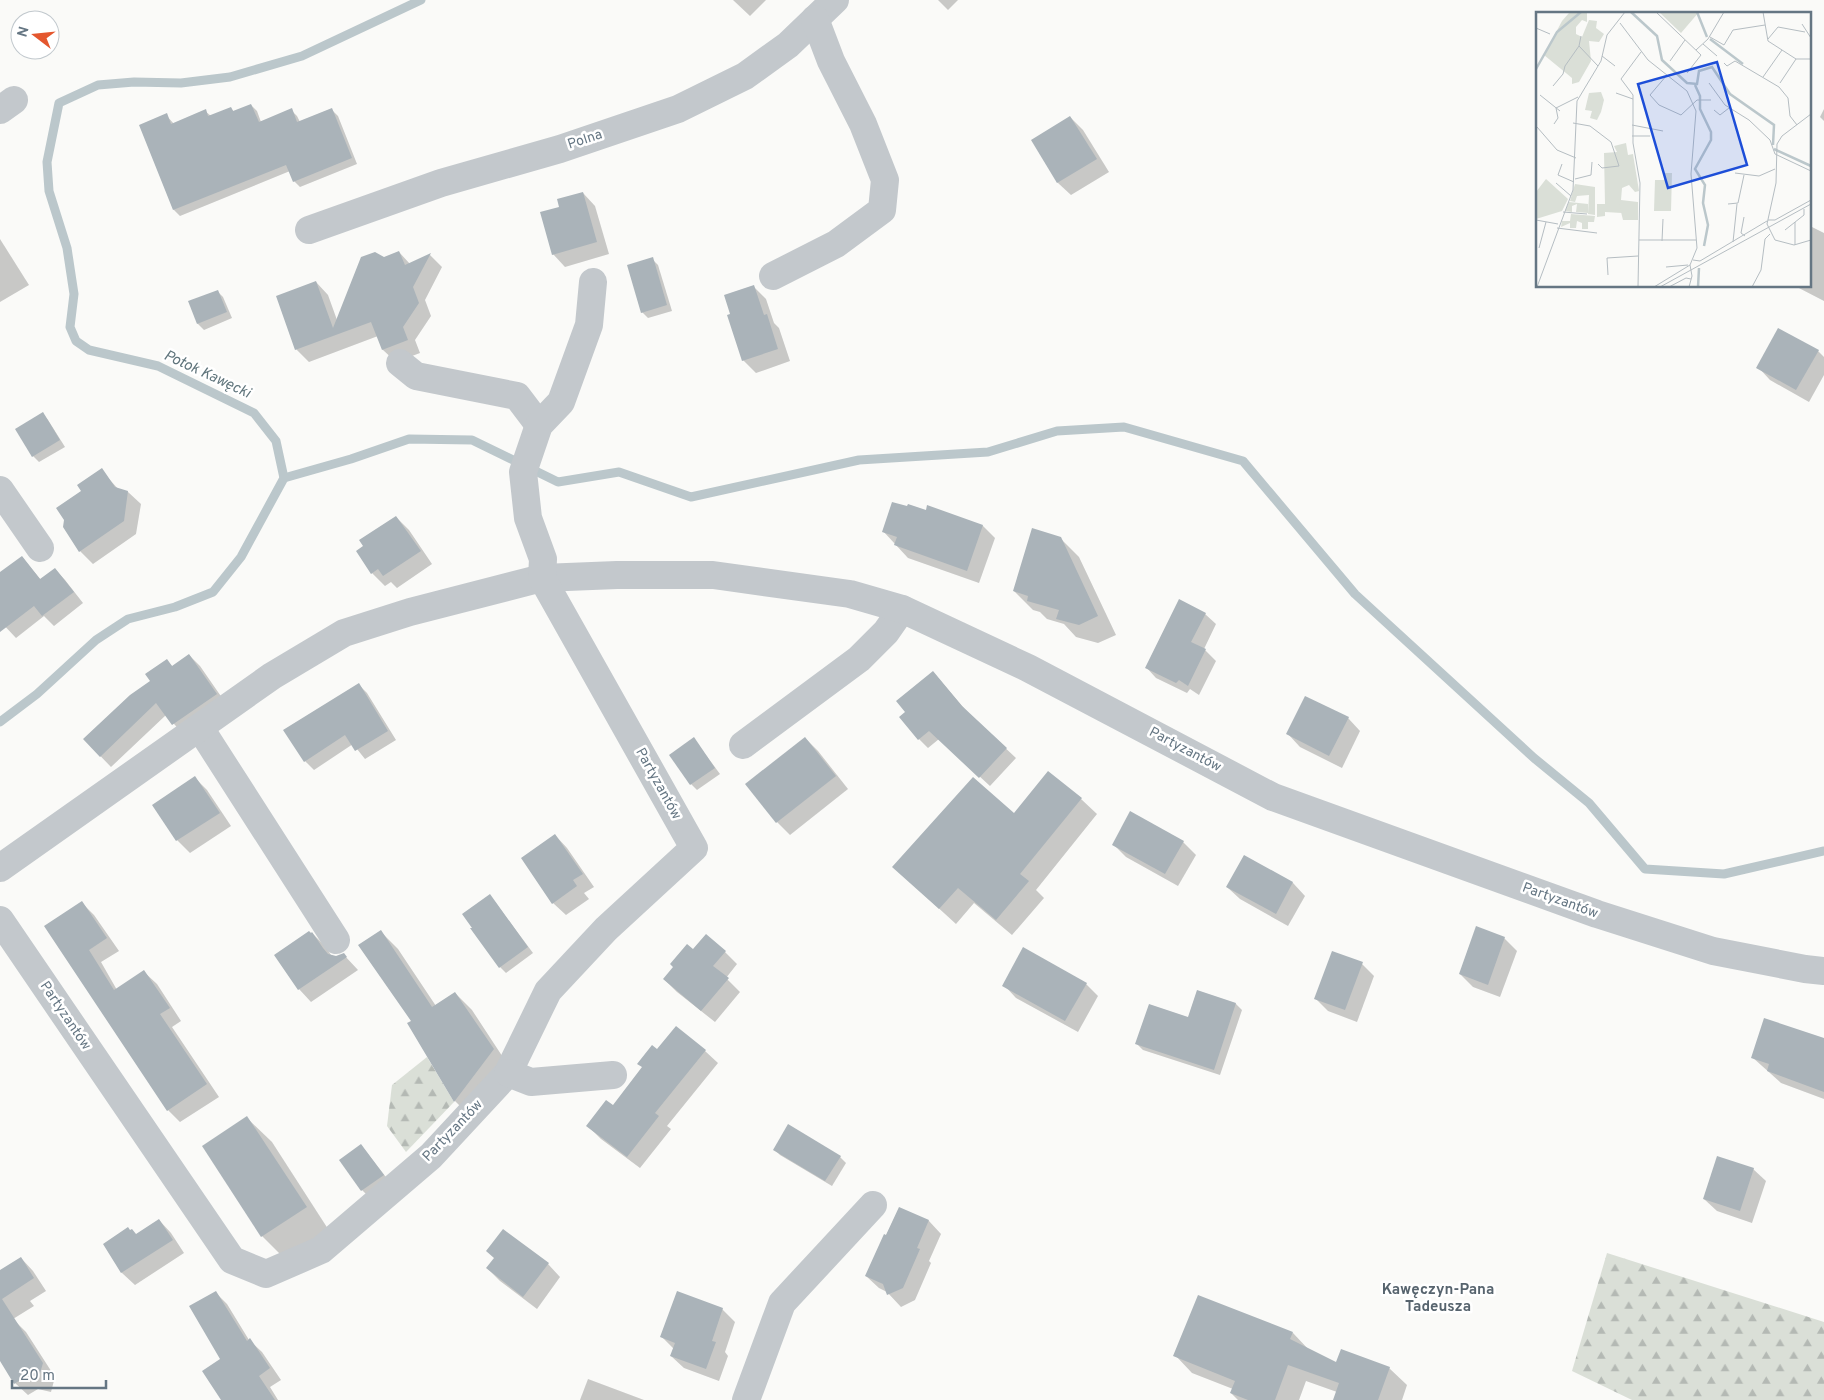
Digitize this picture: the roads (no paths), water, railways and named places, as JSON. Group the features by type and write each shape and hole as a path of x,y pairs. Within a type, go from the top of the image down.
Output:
{"street":[{"name":"Polna","path":"309,230 441,183 560,149 678,109 745,76 788,45 835,0"},
{"path":"773,276 836,244 882,210 885,180 863,124 831,61 815,19"},
{"path":"542,578 543,559 528,518 523,472 535,435 561,402 589,325 593,282"},
{"path":"400,363 416,376 517,396 535,435"},
{"path":"0,490 40,548"},
{"name":"Partyzantów","path":"0,868 272,676 344,633 410,612 542,578 617,575 713,575 850,594 902,609 1028,668 1274,797 1588,911 1713,952 1805,970 1824,971"},
{"name":"Partyzantów","path":"0,920 232,1260 266,1274 321,1250 351,1215 431,1156 508,1074 548,991 606,929 694,848 542,578"},
{"path":"743,745 859,659 886,632 902,609"},
{"path":"200,728 336,940"},
{"path":"508,1074 531,1082 613,1075"},
{"path":"746,1400 782,1304 873,1205"}],"waterway":[{"name":"Potok Kawęcki","path":"0,722 37,694 96,640 128,619 175,607 213,592 241,557 284,478 276,441 254,413 158,366 89,350 76,341 70,327 74,294 67,248 49,191 47,162 59,103 98,85 134,82 181,83 230,77 302,56 421,0"},
{"path":"284,478 351,459 409,439 472,440 558,482 619,472 691,497 859,460 988,452 1057,431 1124,427 1243,461 1355,594 1534,758 1589,803 1645,869 1724,874 1824,851"}],"district":[{"name":"Kawęczyn-Pana Tadeusza","path":"1438,1298"}]}
